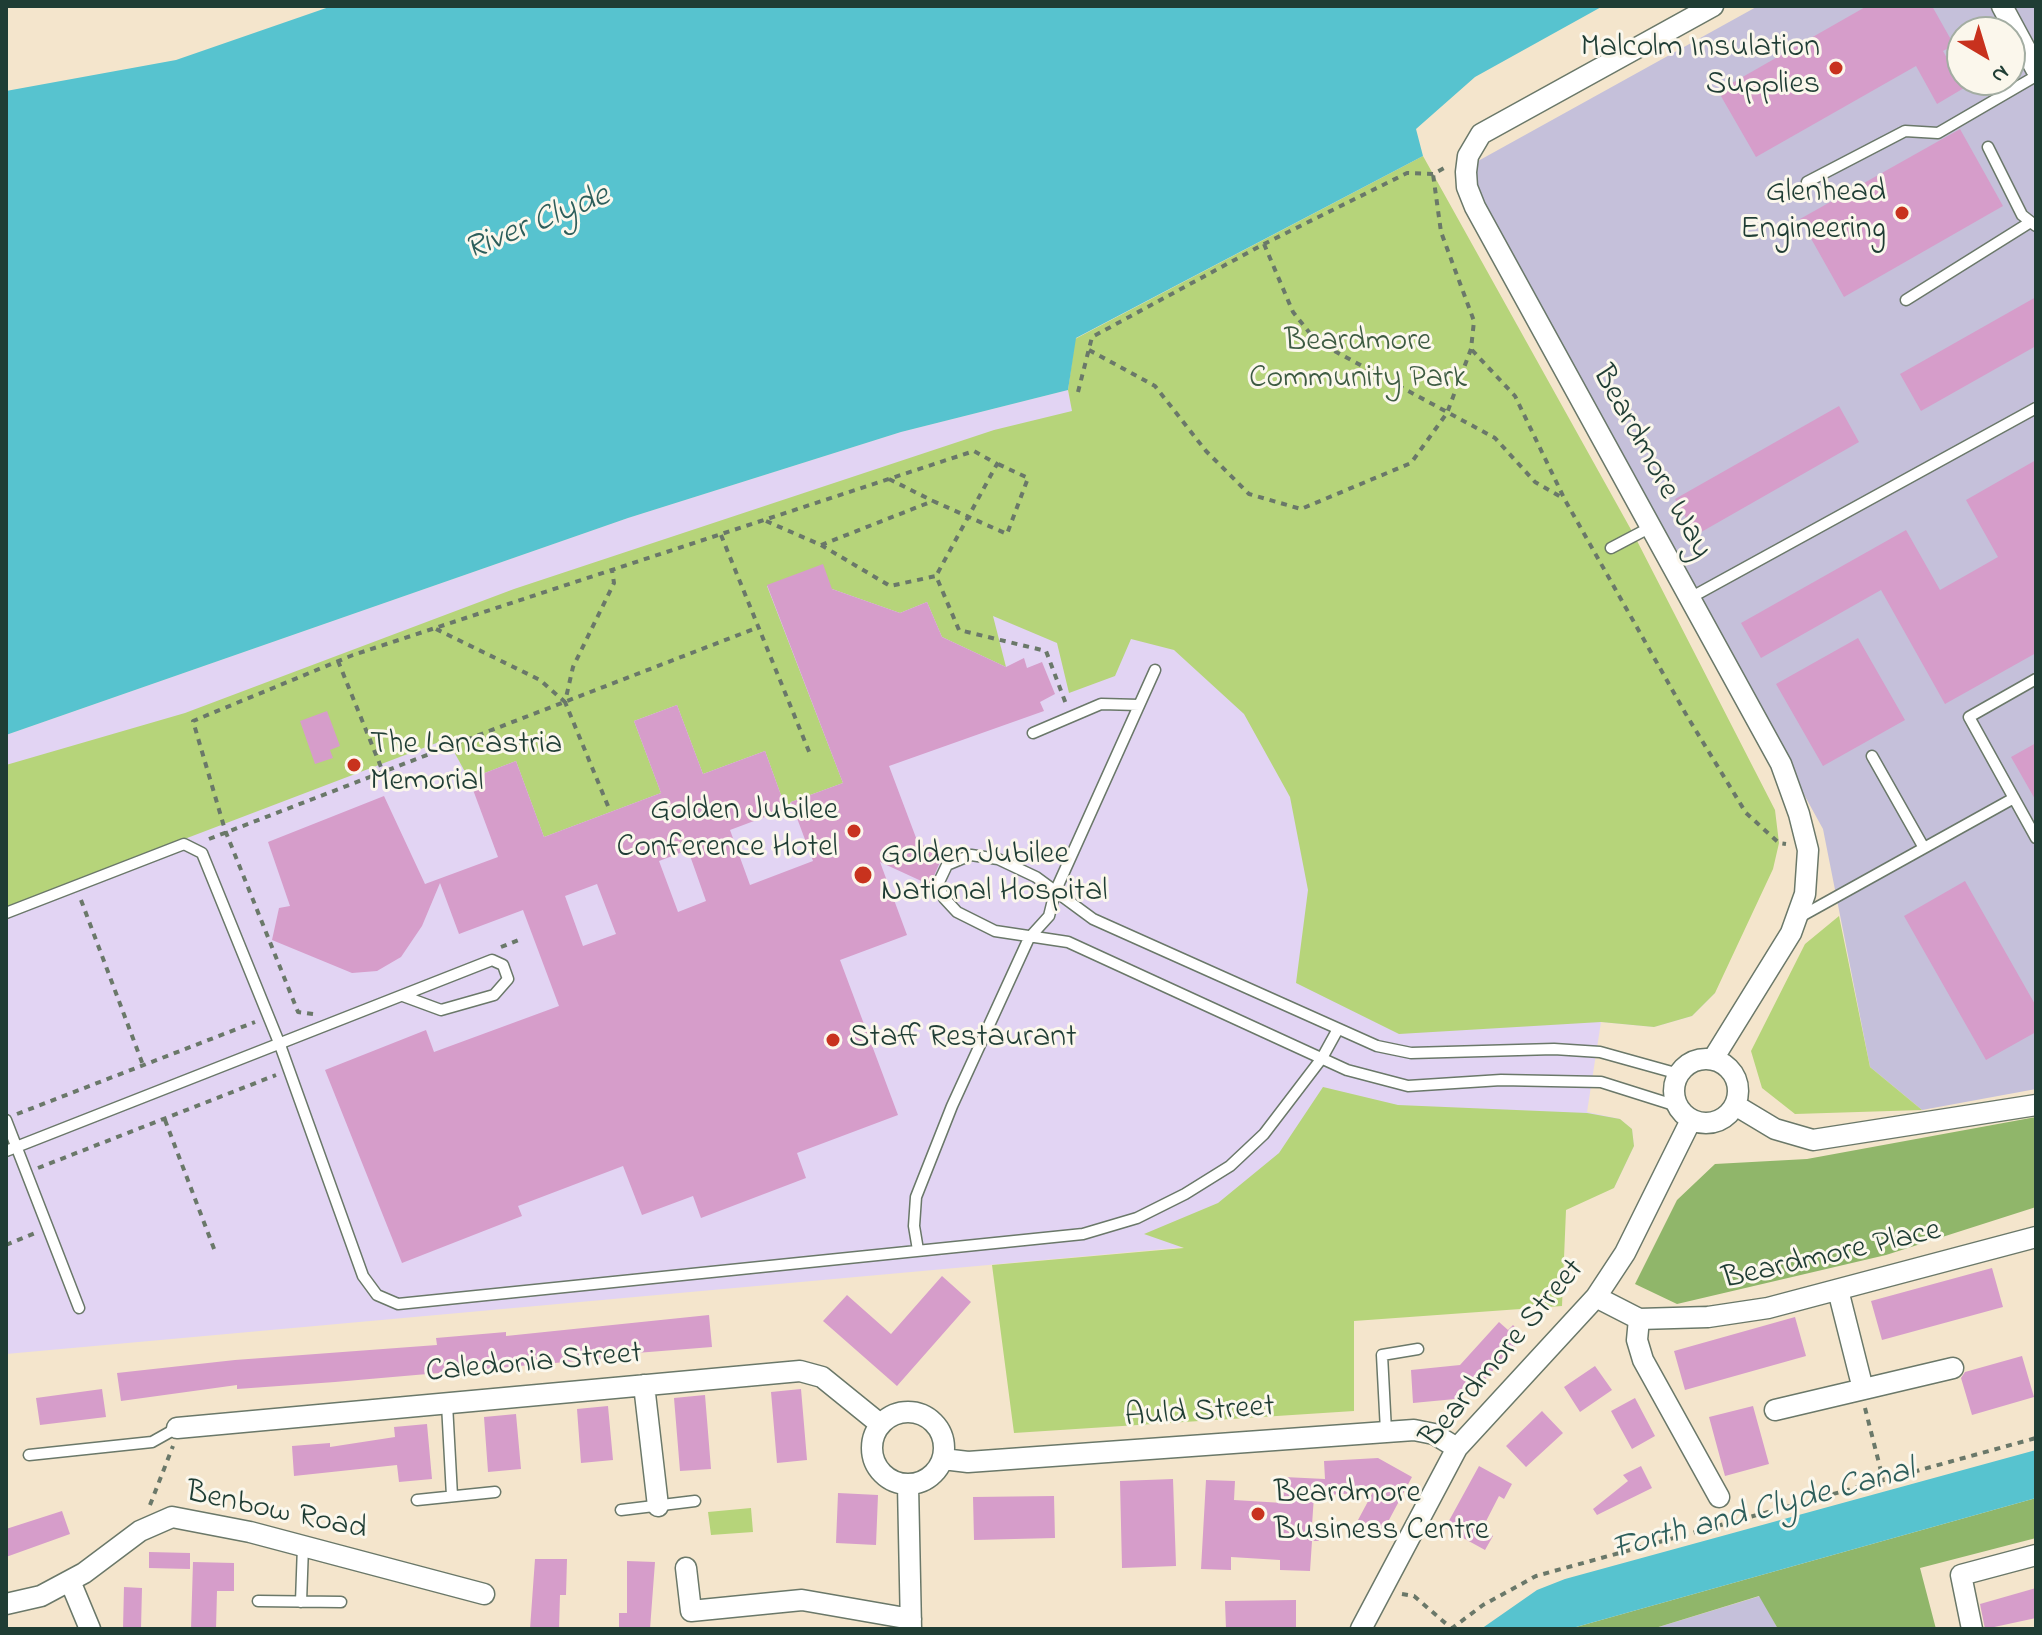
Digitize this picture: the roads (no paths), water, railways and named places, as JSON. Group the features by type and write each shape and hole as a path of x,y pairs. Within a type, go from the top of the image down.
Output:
{"street":[{"name":"Beardmore Way","path":"1713,6 1481,134 1468,156 1467,187 1475,207 1781,764 1808,850 1805,894 1796,919 1769,974 1713,1059"},
{"path":"2002,6 2036,69"},
{"path":"1713,1059 1735,1077 1735,1105 1730,1113 1712,1123 1684,1113 1674,1084 1679,1074 1694,1061 1713,1059"},
{"path":"1735,1105 1775,1129 1813,1140 2036,1105"},
{"name":"Beardmore Street","path":"1361,1629 1457,1448 1596,1297 1642,1216 1684,1113"},
{"name":"Beardmore Place","path":"1639,1319 1708,1317 1768,1308 2036,1237"},
{"path":"1838,1290 1862,1389"},
{"path":"1596,1297 1639,1319 1637,1340 1643,1360 1719,1497"},
{"path":"1775,1410 1953,1368"},
{"name":"Caledonia Street","path":"177,1428 800,1371 822,1377 880,1424"},
{"path":"644,1385 658,1506"},
{"path":"902,1412 926,1416 942,1435 943,1459 929,1478 908,1485 885,1477 872,1458 874,1434 880,1424 902,1412"},
{"name":"Auld Street","path":"943,1459 968,1462 1414,1430 1434,1434 1457,1448"},
{"path":"686,1568 691,1611 802,1600 911,1624 908,1485"},
{"name":"Benbow Road","path":"6,1604 41,1596 70,1581 140,1531 172,1517 303,1546 484,1594"},
{"path":"1972,1629 1961,1575 2036,1555"},
{"path":"70,1581 90,1629"}],"lane":[{"path":"1807,182 1905,131 1938,133 2036,76"},
{"path":"1906,300 2033,224 2022,215 1988,147"},
{"path":"1690,598 2036,408"},
{"path":"1611,548 1651,527"},
{"path":"918,1250 914,1226 916,1197 981,1040 1029,938 1049,916 1055,892 1155,670"},
{"path":"2036,679 1969,717 2036,838"},
{"path":"1033,733 1101,704 1139,705"},
{"path":"1872,756 1924,848"},
{"path":"1796,919 2014,798"},
{"path":"6,913 184,844 202,853 280,1045 363,1276 377,1295 398,1304 1083,1234 1137,1218 1185,1194 1230,1166 1264,1134 1322,1058 1338,1029"},
{"path":"1679,1074 1600,1052 1554,1049 1411,1053 1377,1046 1093,919 1036,877 998,859 971,855 947,865 938,884 944,898 957,912 995,931 1068,942 1347,1070 1408,1086 1501,1080 1601,1082 1684,1113"},
{"path":"11,1149 492,960 503,965 508,979 494,995 441,1010 403,996"},
{"path":"6,1119 11,1149 26,1173 79,1308"},
{"path":"1386,1431 1382,1355 1418,1349"},
{"path":"447,1404 452,1496"},
{"path":"29,1455 152,1442 177,1428"},
{"path":"417,1500 495,1492"},
{"path":"621,1510 695,1501"},
{"path":"301,1602 303,1546"},
{"path":"258,1601 341,1602"}],"water":[{"name":"River Clyde","path":"332,6 1603,6 1475,77 1416,129 1423,156 1076,338 1068,390 901,432 628,518 6,735 6,91 176,60"},
{"path":"2036,1450 2036,1498 1569,1629 1481,1629 1537,1590 1565,1579"}],"place":[{"name":"Malcolm Insulation Supplies","path":"1836,68"},
{"name":"Glenhead Engineering","path":"1902,213"},
{"name":"The Lancastria Memorial","path":"354,765"},
{"name":"Golden Jubilee Conference Hotel","path":"854,831"},
{"name":"Golden Jubilee National Hospital","path":"863,875"},
{"name":"Staff Restaurant","path":"833,1040"},
{"name":"Beardmore Business Centre","path":"1258,1514"}],"park label":[{"name":"Beardmore Community Park","path":"1358,362"}],"water label":[{"name":"Forth and Clyde Canal","path":"1764,1512"}]}
